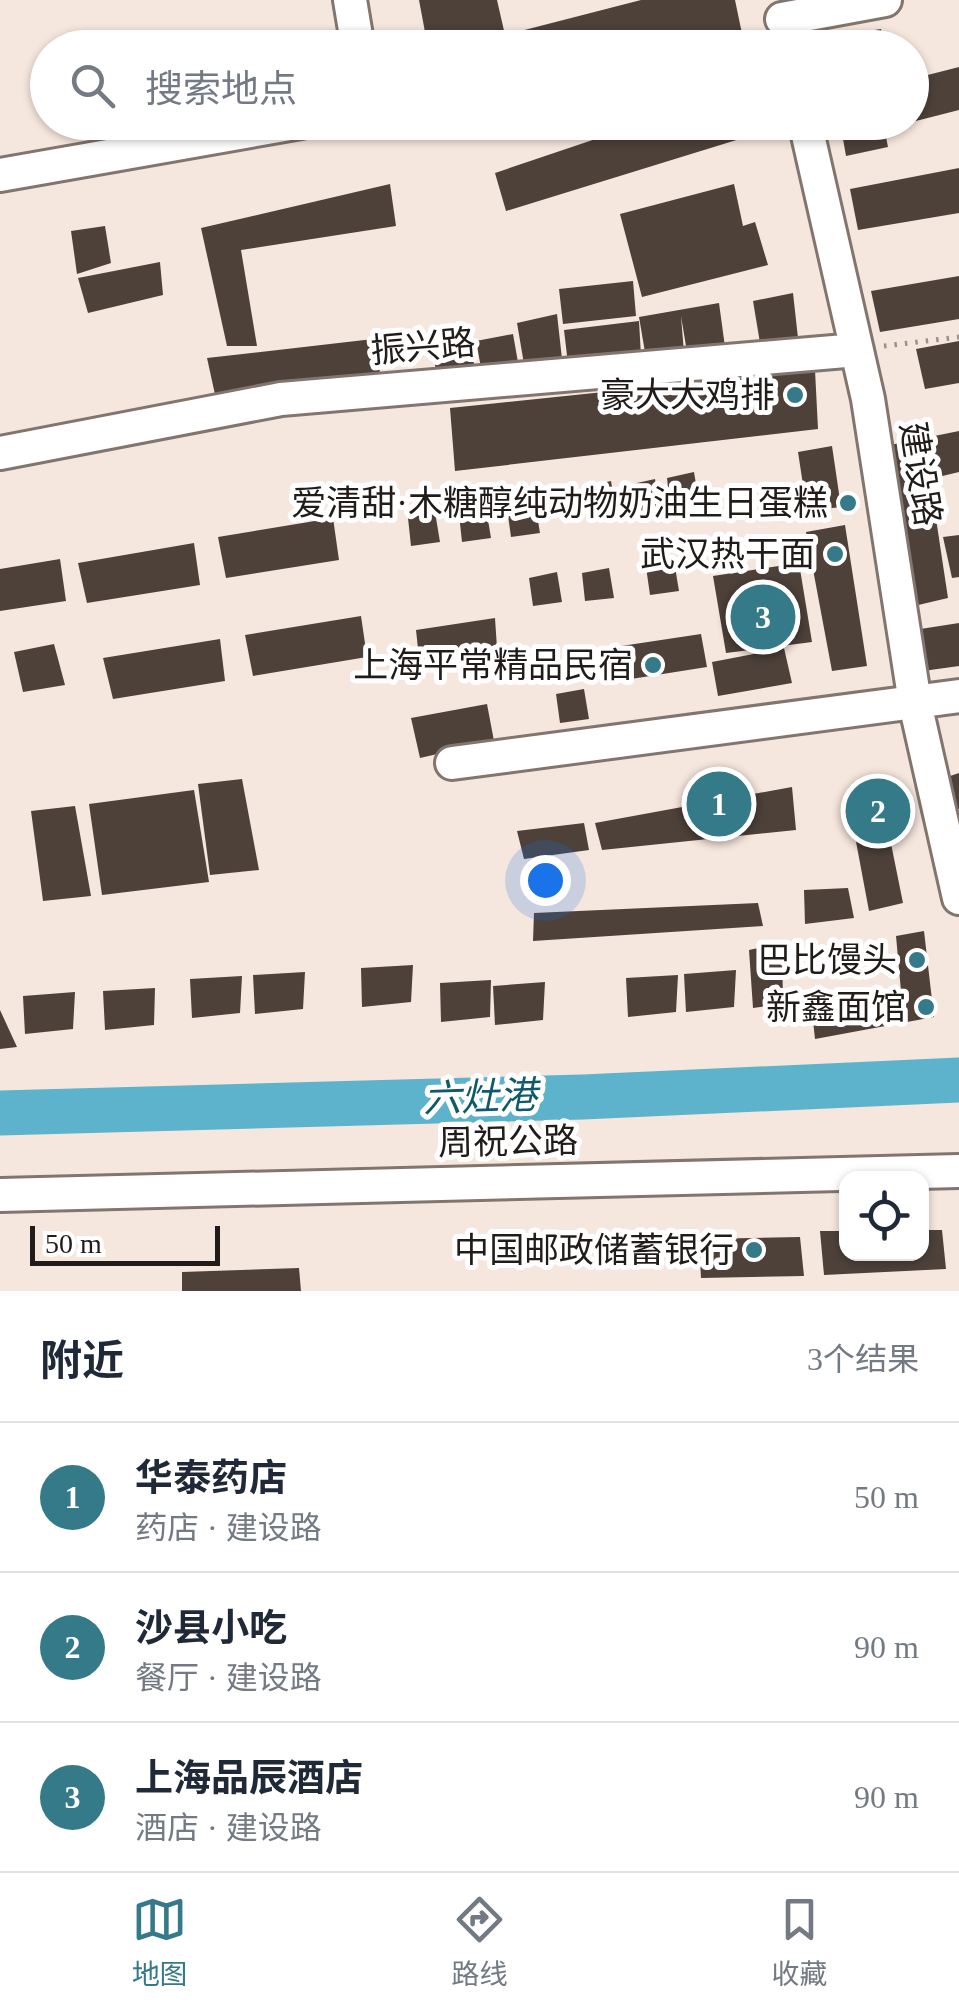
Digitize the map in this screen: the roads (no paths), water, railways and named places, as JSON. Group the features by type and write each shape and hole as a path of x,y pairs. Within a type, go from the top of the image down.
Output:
{"street":[{"path":"350,0 355,30"},
{"path":"783,22 885,0"},
{"path":"0,175 199,140"},
{"name":"建设路","path":"809,140 868,399 915,703 959,898"},
{"name":"振兴路","path":"0,452 281,399 857,350"},
{"path":"452,762 959,696"},
{"name":"周祝公路","path":"0,1194 959,1171"}],"waterway":[{"name":"六灶港","path":"0,1113 583,1097 959,1080"}],"place":[{"name":"豪大大鸡排","path":"795,395"},
{"name":"爱清甜·木糖醇纯动物奶油生日蛋糕","path":"848,503"},
{"name":"武汉热干面","path":"835,554"},
{"name":"上海品辰酒店","path":"763,617"},
{"name":"上海平常精品民宿","path":"653,665"},
{"name":"华泰药店","path":"719,804"},
{"name":"沙县小吃","path":"878,811"},
{"name":"巴比馒头","path":"917,960"},
{"name":"新鑫面馆","path":"926,1007"},
{"name":"中国邮政储蓄银行","path":"754,1250"}]}
